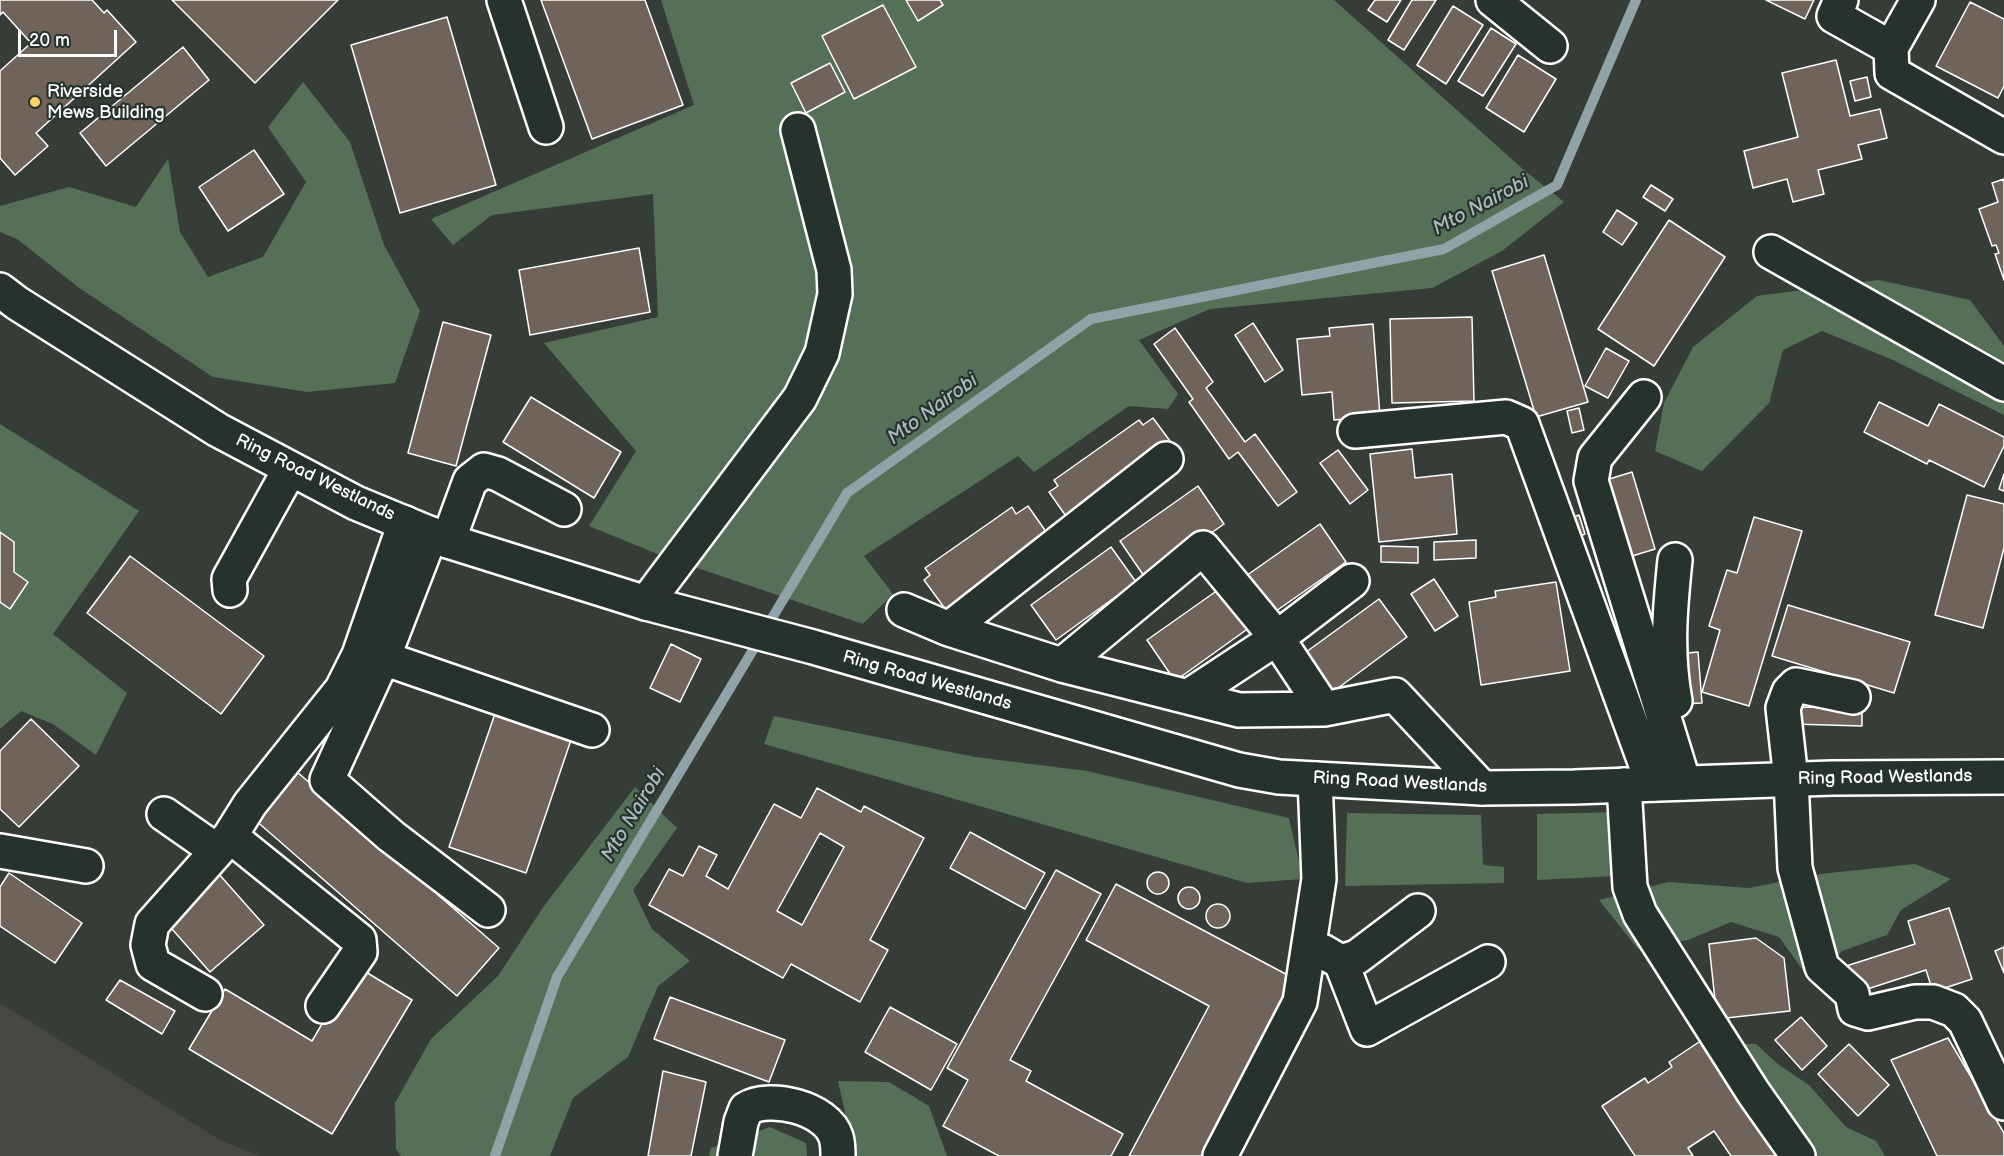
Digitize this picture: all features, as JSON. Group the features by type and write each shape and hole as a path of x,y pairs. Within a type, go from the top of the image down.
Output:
{"main road":[{"path":"504,0 546,127"},
{"path":"1493,0 1550,46"},
{"path":"1841,0 1834,16 1891,48"},
{"path":"1918,0 1891,48 1892,73 2004,137"},
{"path":"646,603 800,398 822,353 831,316 834,270 798,130"},
{"path":"1771,252 2004,384"},
{"name":"Ring Road Westlands","path":"6,297 218,430 356,503 428,532 646,603 813,647 1194,759 1279,777 1482,788 1791,779 2004,777"},
{"path":"1644,397 1595,458 1592,481 1666,784"},
{"path":"1355,431 1506,417 1522,424 1666,784"},
{"path":"949,628 1166,459"},
{"path":"230,590 229,579 290,469"},
{"path":"205,994 153,964 148,945 152,924 224,843 250,804 342,689 428,532 470,481 484,470 498,474 564,508"},
{"path":"428,532 383,658 327,780 391,836 488,910"},
{"path":"1062,665 1203,548 1277,638 1324,709"},
{"path":"1675,560 1668,633 1669,669 1677,708 1666,784 1630,887 1640,915 1753,1092 1798,1156"},
{"path":"1190,696 1277,638 1352,581"},
{"path":"904,610 949,628 1062,665 1239,710 1324,709 1395,696 1482,788"},
{"path":"383,658 592,730"},
{"path":"1853,697 1800,685 1789,692 1783,708 1791,779 1795,868 1822,967 1852,994 1855,1009 1861,1011 1868,1013 1915,1002 1933,1002 1954,1010 1965,1021 2004,1103"},
{"path":"1220,1156 1300,1002 1319,879 1315,779"},
{"path":"164,814 224,843 359,940 360,952 323,1006"},
{"path":"0,850 86,866"},
{"path":"1341,962 1357,957 1418,911"},
{"path":"1309,945 1341,962 1368,1029 1488,962"},
{"path":"735,1156 746,1109 761,1104 787,1102 825,1122 836,1136 838,1156"}],"shaded area":[{"path":"0,1003 220,1140 260,1156 0,1156"}],"green space":[{"path":"661,0 1334,0 1525,171 1564,202 1502,251 1432,288 1210,309 1139,340 1178,394 1168,409 1129,406 1034,472 1018,456 864,556 893,594 863,624 665,557 589,526 636,451 544,343 658,317 653,194 492,215 453,245 431,219 694,105"},
{"path":"303,82 350,142 384,245 420,311 395,383 307,392 213,377 78,287 17,239 0,232 0,206 69,187 136,207 168,159 180,232 208,277 263,257 306,182 268,127"},
{"path":"1879,280 1970,300 2004,346 2004,415 1893,360 1822,331 1783,350 1769,403 1702,471 1655,451 1664,403 1693,347 1757,296"},
{"path":"0,424 139,511 53,634 127,693 96,755 53,724 21,711 0,729"},
{"path":"774,716 975,757 1087,771 1289,818 1303,879 1247,883 764,744"},
{"path":"635,787 677,828 633,890 652,929 690,961 658,986 628,1057 573,1098 550,1156 401,1156 396,1149 395,1103 431,1039 498,976 544,906"},
{"path":"1616,812 1616,876 1537,880 1537,814"},
{"path":"1347,813 1481,815 1483,865 1504,867 1504,883 1345,886"},
{"path":"1915,864 1951,879 1901,910 1887,935 1842,951 1812,983 1779,937 1731,922 1688,940 1638,949 1599,900 1668,882 1749,888 1820,874"},
{"path":"1734,1044 1756,1044 1779,1065 1809,1085 1846,1127 1876,1141 1885,1156 1797,1156"},
{"path":"838,1081 889,1082 929,1106 947,1156 855,1156"},
{"path":"770,1127 806,1143 807,1156 709,1156 711,1148"}],"building":[{"name":"Riverside Mews Building","path":"0,0 92,0 104,13 107,10 136,42 36,133 48,146 15,175 0,158 0,71 31,43 3,12 0,15"},
{"path":"172,0 338,0 255,83"},
{"path":"541,0 645,0 683,105 592,139"},
{"path":"906,0 940,0 943,5 918,21"},
{"path":"1375,0 1401,0 1387,22 1368,10"},
{"path":"1412,0 1436,0 1404,50 1388,40"},
{"path":"1766,0 1814,0 1805,19"},
{"path":"1970,2 2004,19 2004,86 1998,98 1936,66"},
{"path":"883,5 916,67 854,99 822,36"},
{"path":"1453,6 1483,25 1446,84 1417,65"},
{"path":"447,17 496,185 400,213 351,45"},
{"path":"1491,28 1516,44 1483,96 1458,81"},
{"path":"183,47 209,80 106,166 80,133"},
{"path":"1518,55 1556,79 1524,132 1486,108"},
{"path":"1836,60 1850,116 1880,109 1887,138 1858,145 1862,159 1818,170 1824,194 1793,202 1787,179 1753,188 1744,151 1798,137 1782,73"},
{"path":"830,63 845,92 806,113 791,83"},
{"path":"1867,77 1871,97 1855,101 1850,81"},
{"path":"254,150 284,194 228,231 199,187"},
{"path":"2004,179 2004,280 1995,254 1999,253 1996,245 1992,246 1979,209 1998,202 1992,183"},
{"path":"1651,185 1673,199 1665,211 1643,197"},
{"path":"1617,210 1637,223 1622,245 1603,232"},
{"path":"1669,220 1725,257 1654,366 1598,329"},
{"path":"639,248 650,312 530,335 519,270"},
{"path":"1544,255 1588,402 1536,417 1492,271"},
{"path":"1472,317 1474,401 1392,403 1390,319"},
{"path":"443,322 491,335 456,466 408,453"},
{"path":"1253,323 1283,370 1265,382 1235,335"},
{"path":"1373,324 1380,416 1334,420 1332,392 1302,395 1297,339 1330,336 1329,328"},
{"path":"1175,328 1213,382 1206,388 1245,442 1255,434 1297,492 1278,506 1238,452 1229,459 1189,402 1193,399 1154,344"},
{"path":"1606,348 1629,361 1608,398 1585,386"},
{"path":"531,397 621,452 594,498 503,442"},
{"path":"1879,402 1928,426 1939,404 2004,437 2004,446 1984,487 1929,460 1927,464 1864,432"},
{"path":"1579,408 1584,430 1572,433 1567,411"},
{"path":"1153,418 1173,445 1068,519 1049,492 1058,486 1054,480 1139,420 1143,425"},
{"path":"1412,449 1415,478 1452,474 1457,534 1379,542 1370,454"},
{"path":"1338,450 1368,490 1350,504 1320,463"},
{"path":"1632,472 1655,549 1629,557 1606,480"},
{"path":"2004,474 2004,491 1999,489"},
{"path":"1198,486 1224,524 1146,579 1120,541"},
{"path":"1967,495 2004,504 2004,548 1983,628 1935,615"},
{"path":"1028,506 1049,536 946,610 924,580 930,575 925,568 1012,507 1016,514"},
{"path":"1579,515 1585,534 1574,538 1568,519"},
{"path":"1754,517 1802,531 1749,706 1702,692 1720,630 1709,626 1727,570 1737,573"},
{"path":"1320,524 1346,562 1269,616 1243,578"},
{"path":"0,532 14,542 14,572 28,582 10,609 0,602"},
{"path":"1476,540 1476,558 1434,560 1434,542"},
{"path":"1381,546 1418,547 1418,563 1381,562"},
{"path":"1111,547 1136,582 1056,640 1031,605"},
{"path":"130,556 264,656 221,714 87,613"},
{"path":"1434,579 1458,616 1435,631 1411,594"},
{"path":"1556,582 1570,671 1481,685 1469,602 1496,597 1495,591"},
{"path":"1225,585 1253,625 1175,681 1147,640"},
{"path":"1379,599 1407,637 1330,694 1302,655"},
{"path":"1788,605 1910,642 1894,693 1772,656"},
{"path":"671,644 701,659 680,702 650,688"},
{"path":"1698,652 1702,703 1680,704 1676,654"},
{"path":"498,705 574,731 526,873 449,847"},
{"path":"1792,707 1862,708 1862,726 1792,724"},
{"path":"31,719 79,766 19,827 0,809 0,751"},
{"path":"296,771 499,948 457,996 254,819"},
{"path":"817,788 861,812 864,806 924,838 870,940 888,950 860,1002 791,964 783,978 649,905 669,869 683,876 699,846 717,855 706,876 728,889 774,804 801,818","holes":["820,833 844,847 802,925 777,911"]},
{"path":"970,832 1045,873 1025,909 950,868"},
{"path":"1056,870 1101,894 1010,1060 1031,1071 1026,1081 1123,1134 1111,1156 999,1156 943,1126 968,1080 947,1068"},
{"path":"1158,872 1166,875 1169,883 1166,891 1158,894 1150,891 1147,883 1150,875"},
{"path":"9,873 82,923 55,963 0,926 0,887"},
{"path":"218,873 264,925 210,972 164,920"},
{"path":"1116,884 1297,980 1203,1156 1129,1156 1209,1006 1086,940"},
{"path":"1189,887 1197,890 1200,898 1197,906 1189,909 1181,906 1178,898 1181,890"},
{"path":"1218,904 1223,905 1229,911 1229,921 1223,927 1218,928 1213,927 1207,921 1206,916 1207,911 1213,905"},
{"path":"1949,908 1972,979 1933,992 1926,970 1852,994 1843,967 1915,944 1908,921"},
{"path":"1756,938 1784,958 1790,1011 1717,1019 1709,944"},
{"path":"2004,947 2004,973 1995,951"},
{"path":"356,966 412,1000 332,1134 189,1049 225,989 312,1041"},
{"path":"120,980 175,1011 162,1034 106,1000"},
{"path":"670,997 785,1040 769,1082 654,1039"},
{"path":"890,1007 957,1044 931,1090 865,1052"},
{"path":"1801,1017 1827,1046 1802,1070 1775,1040"},
{"path":"1708,1036 1787,1156 1731,1156 1714,1131 1688,1148 1693,1156 1635,1156 1602,1106 1645,1078 1648,1083 1672,1067 1669,1062"},
{"path":"1948,1038 2004,1133 2004,1156 1937,1156 1891,1060"},
{"path":"1849,1044 1889,1085 1858,1116 1818,1074"},
{"path":"663,1071 706,1082 691,1156 648,1156"}],"waterway":[{"name":"Mto Nairobi","path":"495,1156 557,977 847,493 1091,319 1444,249 1557,185 1636,0"}],"place":[{"name":"Riverside Mews Building","path":"35,102"}]}
